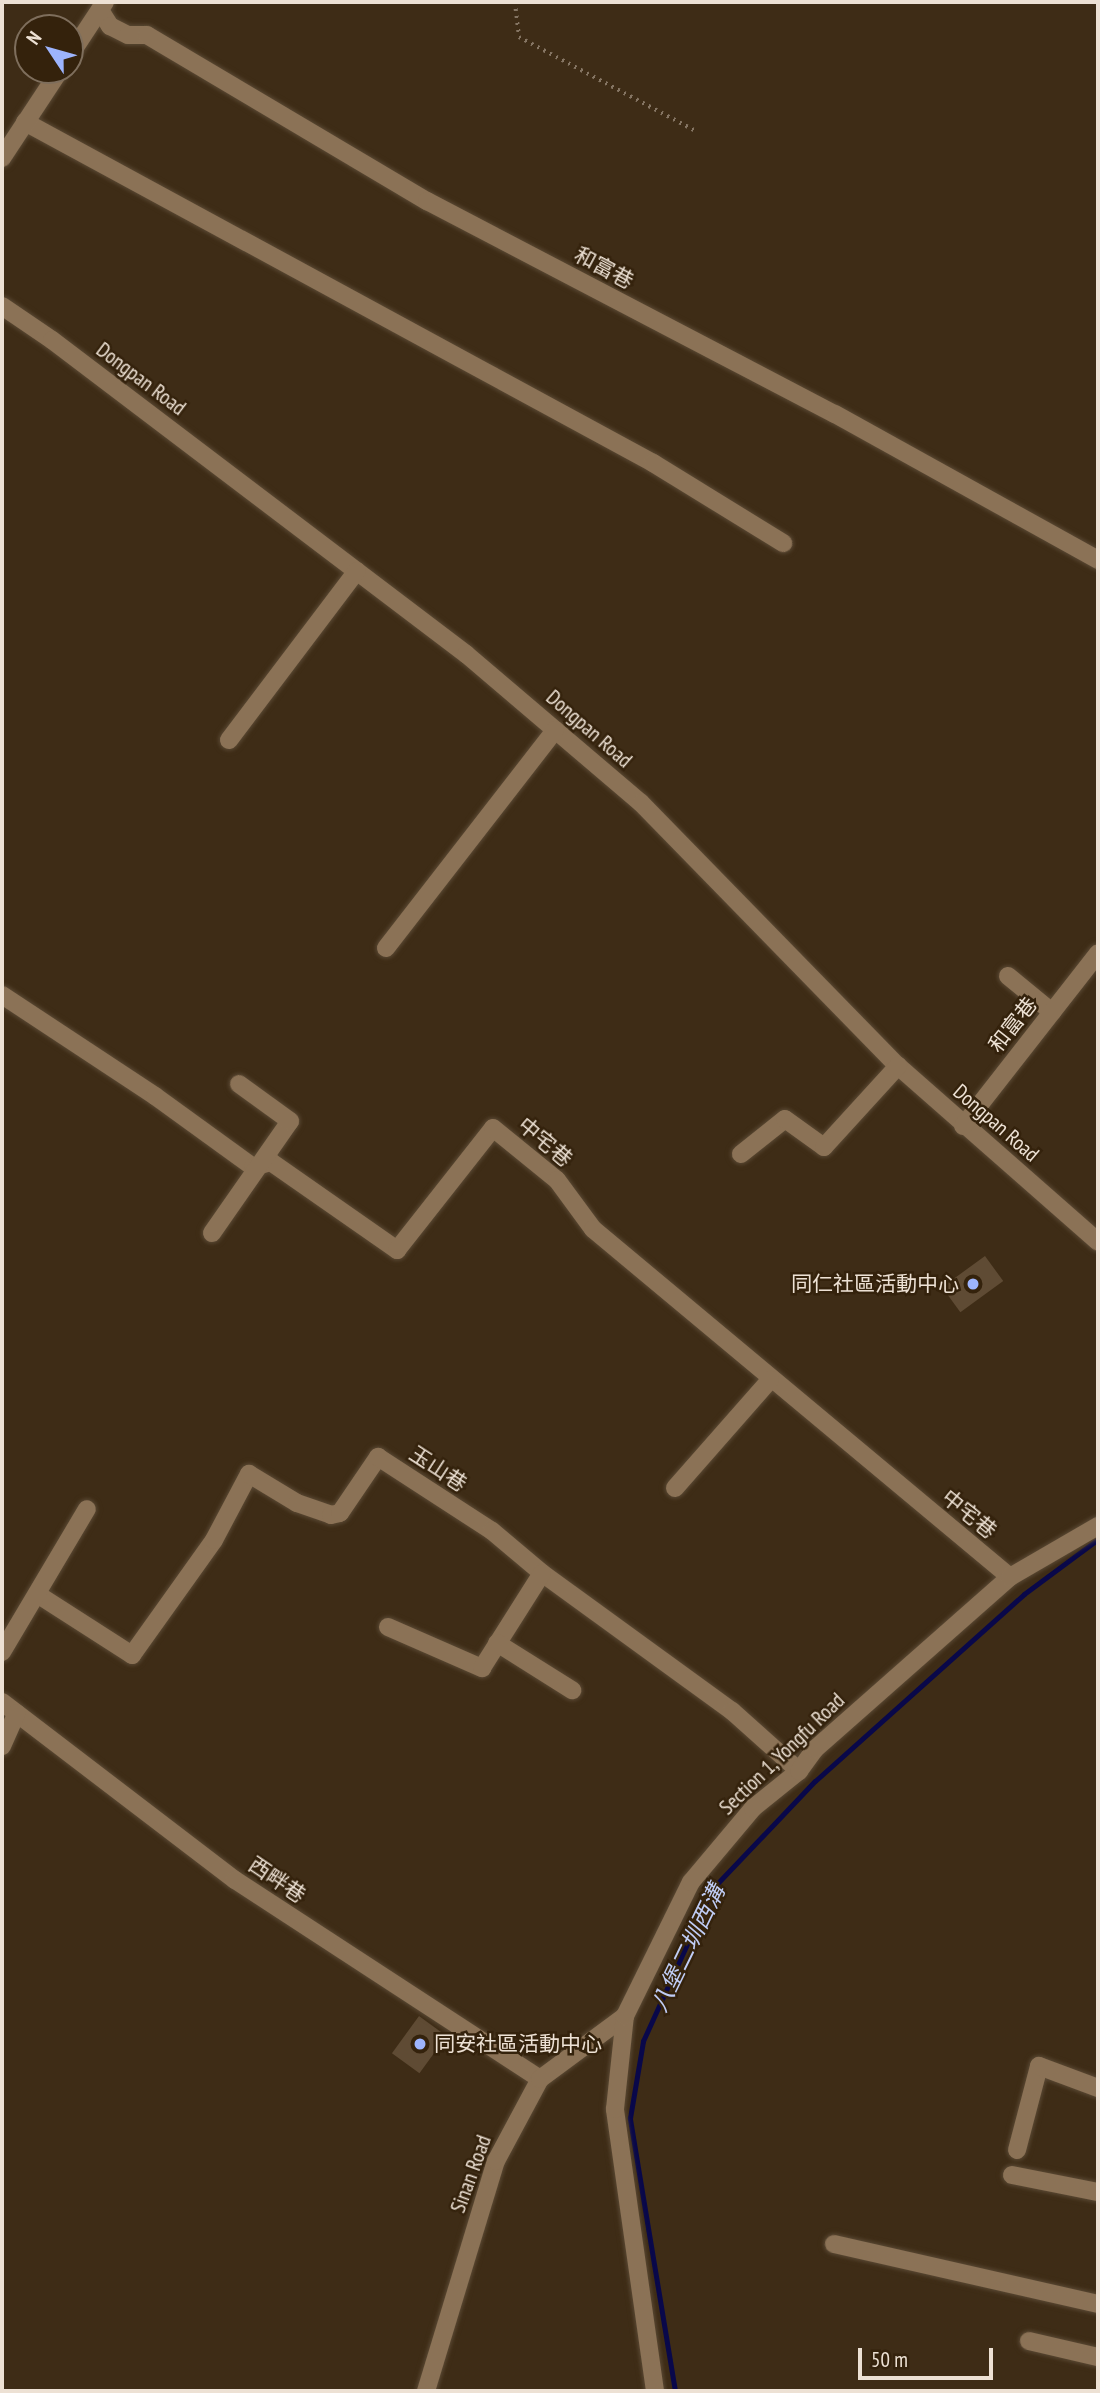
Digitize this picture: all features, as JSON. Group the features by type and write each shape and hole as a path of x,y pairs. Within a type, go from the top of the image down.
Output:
{"street":[{"path":"84,34 102,6"},
{"name":"和富巷","path":"102,6 110,26 128,35 147,34 427,201 835,414 1098,560"},
{"path":"2,158 51,84"},
{"path":"25,122 653,463 783,543"},
{"name":"Dongpan Road","path":"2,306 52,340 466,654 641,803 898,1066 962,1126 1098,1242"},
{"path":"229,740 357,571"},
{"path":"386,948 555,730"},
{"name":"和富巷","path":"962,1126 1098,953"},
{"path":"1008,975 1052,1012"},
{"name":"中宅巷","path":"2,995 155,1096 253,1167 264,1162 271,1163 397,1250 494,1128 557,1180 593,1229 770,1380 1010,1577"},
{"path":"741,1154 785,1119 824,1147 898,1066"},
{"path":"212,1233 290,1121 239,1084"},
{"path":"676,1488 770,1380"},
{"name":"玉山巷","path":"37,1594 132,1655 214,1540 249,1474 296,1503 331,1516 340,1513 379,1457 492,1531 542,1573 732,1711 799,1772"},
{"path":"2,1652 87,1509"},
{"name":"Section 1, Yongfu Road","path":"655,2391 615,2109 625,2016 691,1882 753,1808 799,1772 816,1749 1010,1577 1098,1526"},
{"path":"388,1627 482,1668 542,1573"},
{"path":"497,1643 572,1690"},
{"name":"西畔巷","path":"2,1702 235,1880 540,2079"},
{"path":"2,1746 18,1713"},
{"name":"Sinan Road","path":"426,2391 496,2161 540,2079 625,2016"},
{"path":"1017,2150 1039,2066 1098,2088"},
{"path":"1012,2175 1098,2192"},
{"path":"834,2244 1098,2304"},
{"path":"1028,2341 1098,2357"}],"path":[{"path":"515,2 519,37 696,131"}],"building":[{"name":"同仁社區活動中心","path":"985,1256 1003,1281 960,1312 942,1287"},
{"name":"同安社區活動中心","path":"419,2016 447,2036 419,2073 392,2053"}],"waterway":[{"name":"八堡二圳西溝","path":"675,2391 630,2118 643,2041 712,1889 815,1781 1024,1594 1098,1539"}],"place":[{"name":"同仁社區活動中心","path":"973,1284"},
{"name":"同安社區活動中心","path":"420,2044"}]}
